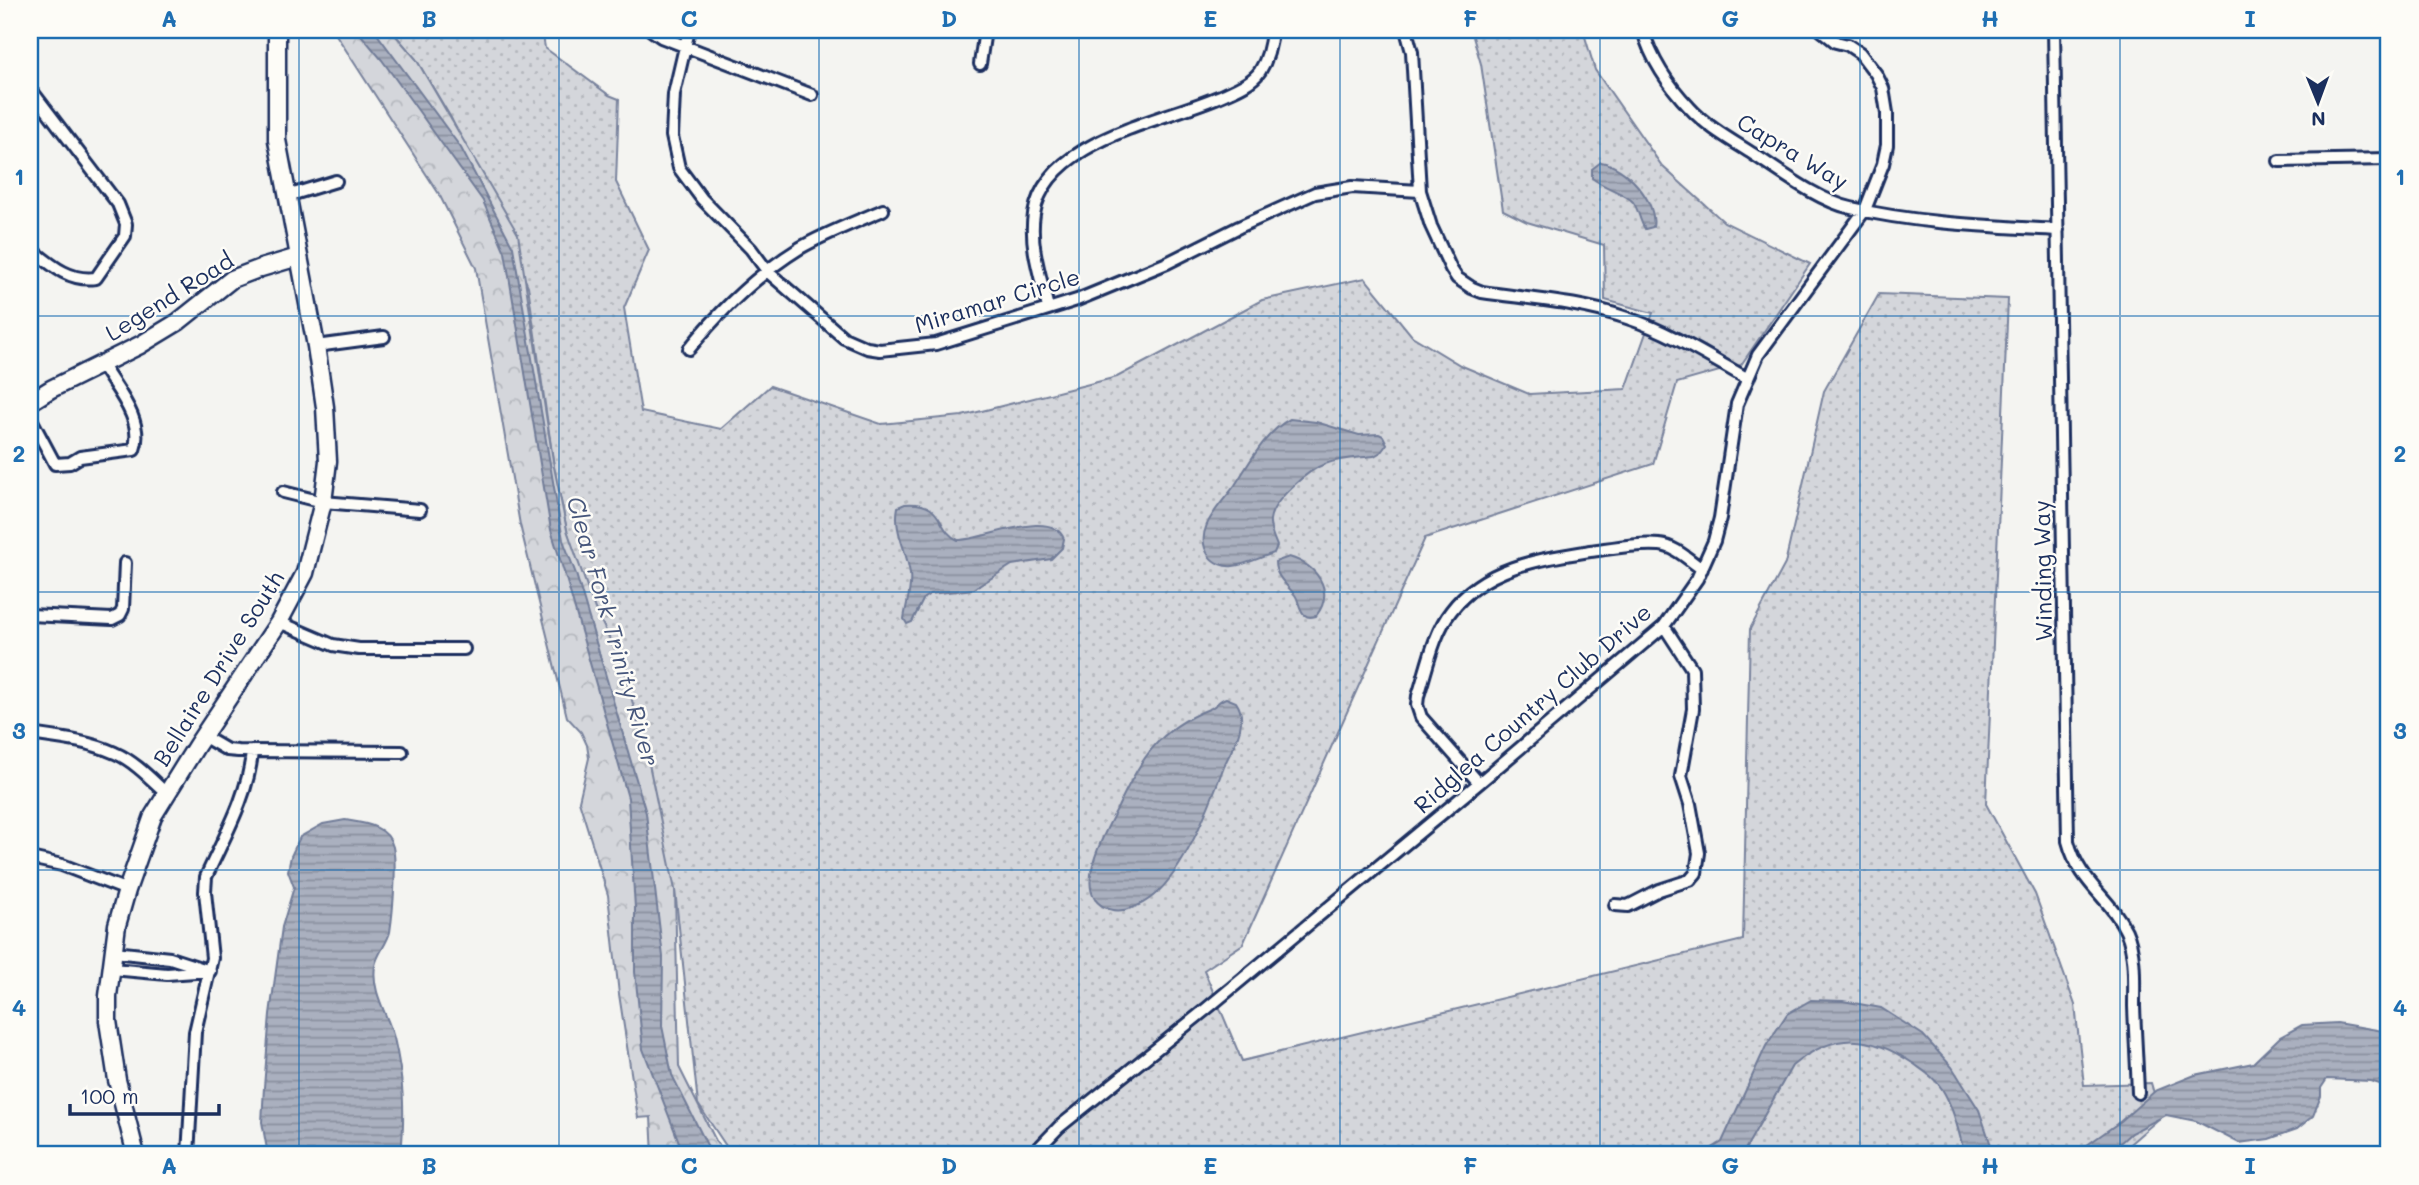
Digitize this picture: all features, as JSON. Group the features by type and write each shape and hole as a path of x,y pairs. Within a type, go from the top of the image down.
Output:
{"street":[{"name":"Bellaire Drive South","path":"136,1155 117,1080 108,1021 108,996 117,925 127,890 153,816 279,622 305,573 323,502 328,461 325,407 276,125 277,30"},
{"path":"651,30 685,47 812,95"},
{"name":"Miramar Circle","path":"689,30 674,94 672,136 679,168 702,200 751,249 768,272 844,338 867,348 880,350 936,344 1103,290 1167,263 1315,192 1352,187 1420,191"},
{"path":"980,64 985,30"},
{"path":"1048,308 1032,232 1038,198 1047,182 1062,166 1099,142 1136,126 1212,100 1247,83 1260,71 1271,41 1272,30"},
{"path":"1406,30 1412,52 1420,191 1431,226 1457,278 1482,292 1599,310 1626,318 1662,331 1748,379"},
{"name":"Capra Way","path":"1643,30 1655,62 1688,106 1704,122 1801,185 1848,207 1865,210 1965,225 2058,230"},
{"name":"Ridglea Country Club Drive","path":"1032,1155 1059,1127 1205,1010 1664,626 1702,569 1714,541 1720,518 1737,404 1758,355 1865,210 1884,164 1887,145 1886,99 1876,74 1860,52 1836,42 1821,30"},
{"name":"Winding Way","path":"2054,30 2068,841 2085,879 2122,923 2128,935 2134,974 2138,1093"},
{"path":"30,248 77,279 96,278 125,236 126,224 118,204 35,95"},
{"path":"2279,161 2389,159"},
{"path":"287,196 336,181"},
{"path":"689,349 717,315 800,248 883,210"},
{"name":"Legend Road","path":"30,402 178,322 232,279 298,257"},
{"path":"316,346 384,337"},
{"path":"30,417 55,464 70,463 80,457 134,450 137,432 131,414 102,365"},
{"path":"282,492 323,502 420,510"},
{"path":"1479,783 1421,717 1417,705 1441,629 1450,612 1465,596 1496,574 1523,564 1548,557 1617,547 1662,544 1702,569"},
{"path":"30,615 112,619 120,615 123,609 125,564"},
{"path":"279,622 333,645 359,649 464,649"},
{"path":"1615,905 1628,906 1659,890 1690,880 1696,873 1699,853 1690,804 1681,776 1693,709 1692,669 1664,626"},
{"path":"30,734 97,746 117,753 166,793"},
{"path":"203,736 228,750 402,752"},
{"path":"188,1155 195,1032 212,958 205,892 206,877 244,789 251,767 252,751"},
{"path":"30,858 62,865 127,890"},
{"path":"113,961 170,958 210,971"},
{"path":"113,961 167,974 210,971"}],"green space":[{"path":"333,30 391,30 416,59 518,234 554,467 567,530 595,609 622,663 649,764 675,890 679,1067 716,1141 726,1155 653,1155 651,1117 638,1118 619,994 608,895 579,801 589,758 587,745 581,732 567,717 520,525 476,268 439,194"},
{"path":"391,30 542,30 545,48 609,95 619,99 616,182 649,250 624,308 641,412 721,429 770,386 881,424 962,416 1117,377 1262,300 1365,278 1412,336 1460,365 1529,394 1626,389 1653,313 1605,300 1604,245 1527,222 1503,210 1481,64 1471,30 1583,30 1595,70 1662,166 1724,222 1810,264 1741,365 1677,383 1653,464 1425,538 1243,944 1204,970 1242,1061 1743,940 1750,629 1785,564 1824,391 1879,294 2008,299 1986,804 2035,894 2075,1005 2084,1085 2151,1083 2161,1117 2117,1155 732,1155 698,1104 675,890 567,530 554,467 528,286 451,118 416,59"}],"water":[{"path":"357,30 374,30 461,148 513,247 563,540 576,574 646,813 663,957 662,1026 672,1075 712,1155 684,1155 643,1049 635,972 635,908 628,798 551,530 505,252 483,201 382,60"},
{"path":"1601,162 1620,170 1638,186 1650,206 1653,227 1645,229 1633,202 1592,178 1592,169"},
{"path":"1290,419 1316,422 1359,435 1379,434 1387,444 1374,456 1343,459 1318,467 1292,487 1272,512 1271,530 1277,546 1274,553 1238,565 1216,563 1204,546 1210,518 1252,457 1273,432"},
{"path":"918,504 934,511 946,530 958,540 1032,525 1046,526 1057,530 1064,539 1062,548 1051,559 1012,565 974,589 930,594 924,598 912,622 907,624 904,619 910,591 910,574 897,524 898,507"},
{"path":"1289,557 1307,566 1320,580 1324,597 1316,616 1309,617 1303,613 1295,595 1277,572 1275,562"},
{"path":"1226,698 1236,702 1240,709 1239,734 1204,817 1176,870 1165,885 1138,905 1115,910 1097,902 1091,891 1094,862 1099,846 1134,775 1164,736 1176,726"},
{"path":"345,820 374,826 386,834 393,847 395,877 390,932 376,962 374,976 394,1038 400,1068 403,1111 401,1155 268,1155 262,1122 264,1087 270,1014 282,927 294,887 288,871 291,856 300,837 323,824"},
{"path":"1811,1000 1843,1001 1881,1008 1923,1035 1952,1067 1979,1110 1991,1145 2006,1155 1965,1155 1950,1104 1936,1082 1898,1054 1867,1042 1853,1041 1823,1047 1792,1066 1742,1155 1701,1155 1722,1142 1766,1046 1787,1014"},
{"path":"2337,1023 2389,1032 2389,1087 2370,1081 2327,1079 2321,1088 2321,1096 2313,1116 2297,1129 2269,1139 2239,1143 2196,1121 2166,1115 2131,1133 2107,1155 2073,1155 2121,1121 2155,1091 2195,1075 2253,1063 2280,1037 2302,1025"}],"water label":[{"name":"Clear Fork Trinity River","path":"614,631"}]}
